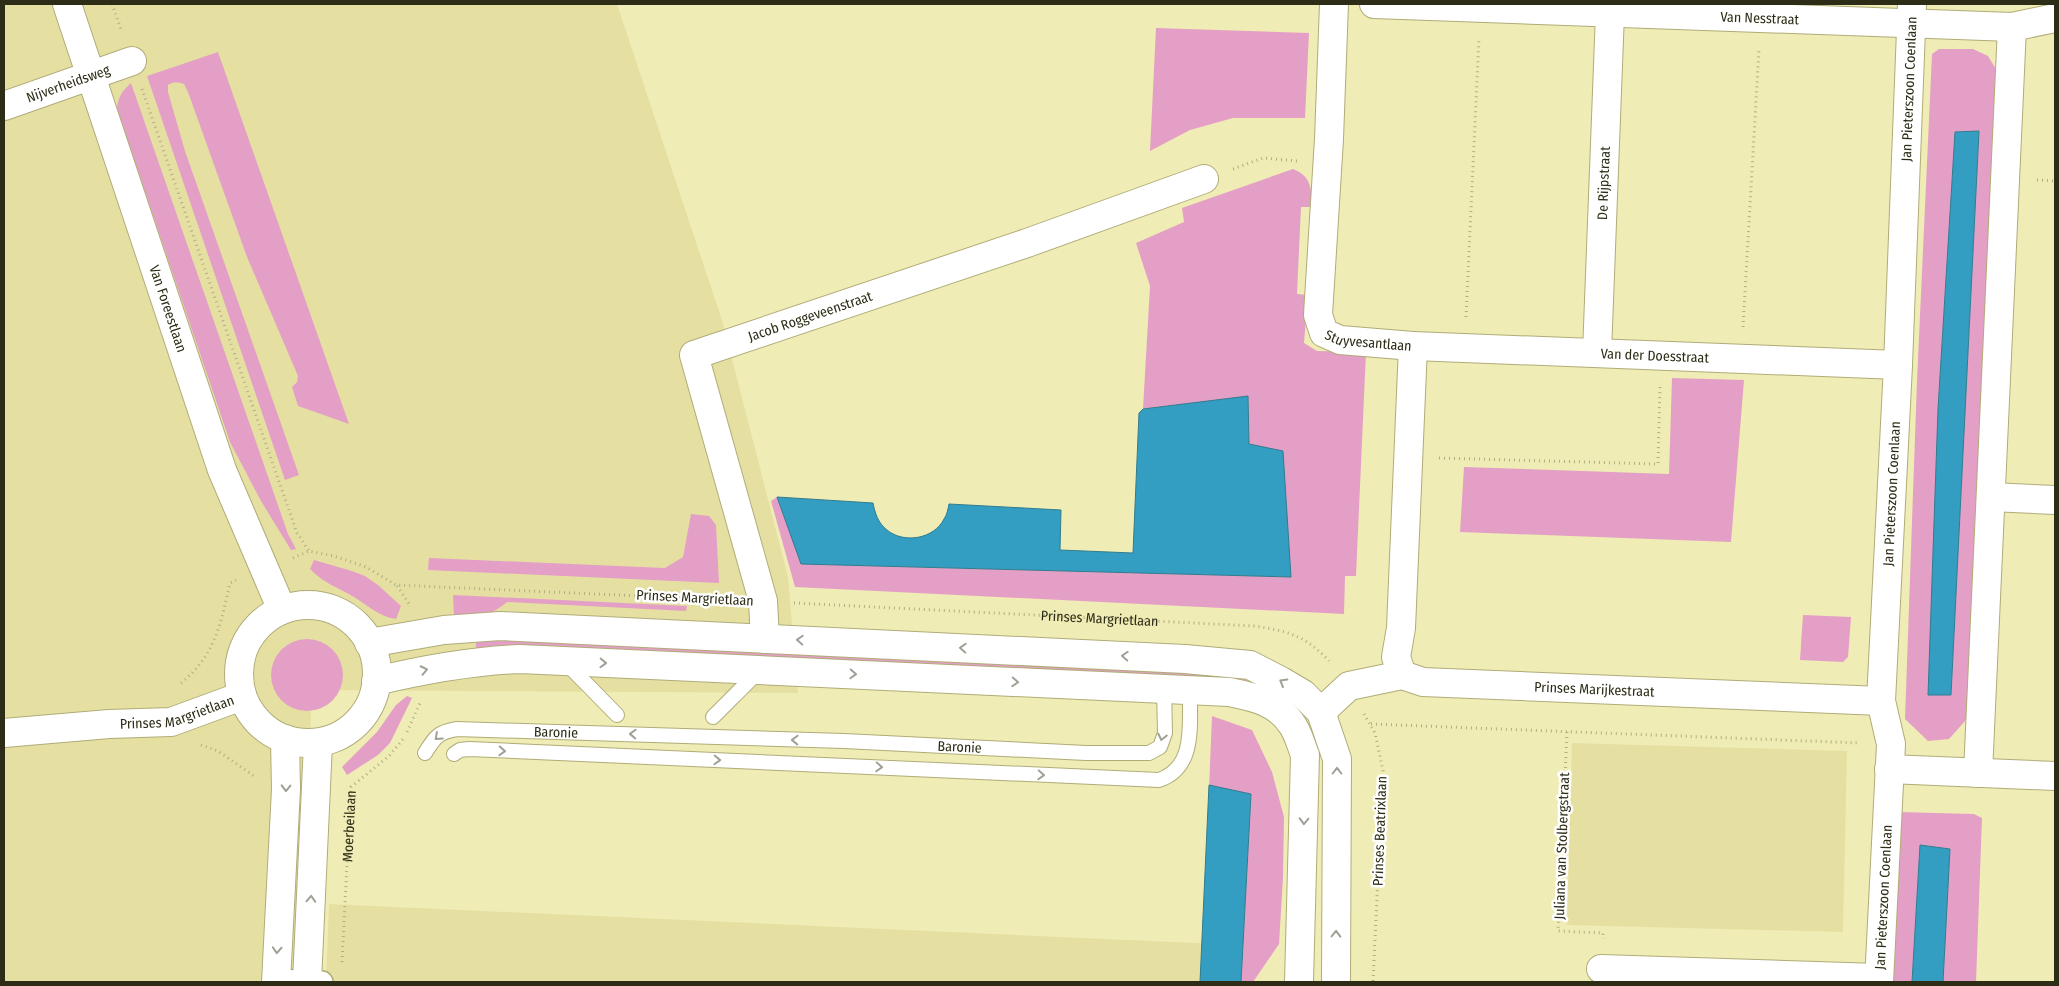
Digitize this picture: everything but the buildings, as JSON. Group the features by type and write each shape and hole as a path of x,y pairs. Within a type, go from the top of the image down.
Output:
{"street":[{"name":"Van Foreestlaan","path":"67,4 222,470 282,610"},
{"name":"Stuyvesantlaan","path":"1334,4 1328,164 1318,315 1324,333 1340,340 1413,346 1401,628 1396,657 1402,675"},
{"name":"Van Nesstraat","path":"1374,4 1761,18 1912,14 2012,27 2055,18"},
{"name":"De Rijpstraat","path":"1597,353 1610,13"},
{"name":"Jan Pieterszoon Coenlaan","path":"1879,980 1890,756 1881,701 1898,365 1912,14"},
{"path":"1978,773 2012,27"},
{"name":"Nijverheidsweg","path":"4,106 132,61"},
{"name":"Jacob Roggeveenstraat","path":"765,639 763,601 694,354 1027,243 1204,179"},
{"name":"Van der Doesstraat","path":"1413,346 1898,365"},
{"path":"1991,497 2055,500"},
{"path":"312,605 332,610 350,619 364,634 369,643 376,662 376,681 373,697 361,718 341,734 318,742 307,743 285,739 274,734 259,722 247,707 242,696 239,670 245,645 260,624 282,610 312,605"},
{"path":"369,643 444,630 500,626 1185,659 1250,666 1303,694 1321,712 1337,759 1336,982"},
{"path":"376,681 426,669 482,660 563,661 1229,692 1260,698 1291,723 1305,755 1299,982"},
{"name":"Prinses Marijkestraat","path":"1349,686 1402,675 1423,682 1881,701"},
{"path":"1321,712 1349,686"},
{"name":"Prinses Margrietlaan","path":"4,733 110,724 171,722 242,696"},
{"path":"285,739 286,789 276,981 312,982 318,742"},
{"path":"1890,756 1978,773 2055,776"},
{"path":"1601,969 1879,980"}],"lane":[{"path":"563,661 617,715"},
{"path":"713,717 760,669"},
{"name":"Baronie","path":"425,753 435,738 445,731 457,729 844,741 1086,753 1150,753 1160,747 1164,733 1164,689"},
{"name":"Baronie","path":"454,754 460,750 469,749 744,765 1159,780 1172,776 1186,755 1189,745 1190,690"},
{"path":"680,762 687,743 699,736"}],"path":[{"path":"112,4 297,533 309,551"},
{"path":"1464,348 1480,8"},
{"path":"1741,359 1761,18"},
{"path":"1204,179 1263,158 1328,164"},
{"path":"1408,457 1658,464 1661,356"},
{"name":"Prinses Margrietlaan","path":"174,686 182,682 209,653 220,624 230,583 309,551 334,556 366,567 396,585 763,601 1254,626 1288,631 1308,642 1324,656 1349,686"},
{"path":"396,585 408,601 421,633"},
{"name":"Moerbeilaan","path":"342,963 351,787 390,756 405,736 423,693 426,669"},
{"name":"Prinses Beatrixlaan","path":"1349,686 1375,733 1383,771 1372,982"},
{"path":"1370,724 1566,732 1890,756"},
{"name":"Juliana van Stolbergstraat","path":"1566,732 1558,931 1603,934 1601,969"},
{"path":"196,745 205,745 218,752 269,786 286,789"},
{"path":"317,790 351,787"}],"shaded area":[{"path":"4,4 617,4 722,320 788,577 798,693 312,690 299,982 4,982"},
{"path":"1156,28 1309,33 1305,118 1233,118 1190,130 1150,151"},
{"path":"1939,49 1973,49 1988,56 1999,74 1966,720 1949,739 1928,741 1905,719 1917,381 1932,54","holes":["1979,131 1951,695 1938,409 1955,132"]},
{"path":"218,52 349,424 298,406 292,387 297,382 298,376 247,257 188,92 184,84 176,82 168,85 168,92 185,151 299,475 285,480 147,76"},
{"path":"131,83 288,534 296,549 291,550 261,501 230,442 117,109 121,94"},
{"path":"1293,169 1307,180 1311,189 1313,207 1301,207 1297,294 1308,295 1304,343 1317,351 1366,352 1356,576 1345,576 1344,614 795,587 771,501 777,497 802,564 1291,577 1249,444 1248,397 1143,409 1150,286 1136,243 1184,222 1182,208"},
{"path":"1672,378 1744,380 1731,542 1460,532 1464,467 1669,474"},
{"path":"691,514 709,516 716,525 719,583 428,570 429,558 665,568 683,557"},
{"path":"314,560 365,576 378,585 401,606 396,619 380,614 322,579 310,569"},
{"path":"453,595 687,606 686,611 507,602 488,614 454,616"},
{"path":"1803,615 1851,617 1848,657 1843,662 1800,660"},
{"path":"476,635 1151,667 1240,677 1263,688 476,649"},
{"path":"314,639 333,649 341,661 343,675 341,689 333,701 321,709 300,711 281,701 273,689 271,668 281,649 293,641"},
{"path":"407,696 412,698 390,743 378,755 347,775 342,767 377,732 396,705"},
{"path":"1212,716 1252,730 1272,772 1284,817 1279,944 1253,982 1241,982 1251,794 1209,790"},
{"path":"1572,743 1847,751 1843,932 1567,925"},
{"path":"1898,812 1974,814 1982,818 1976,982 1943,982 1950,849 1920,845 1912,982 1888,982"},
{"path":"329,904 1218,944 1217,982 326,982"}],"water":[{"path":"1979,131 1951,695 1928,695 1938,409 1955,132"},
{"path":"1248,396 1249,444 1283,451 1291,577 801,564 777,497 873,503 877,518 887,530 902,537 910,538 926,535 939,526 945,517 949,504 1061,510 1060,550 1133,553 1139,413 1143,409"},
{"path":"1209,785 1251,794 1241,982 1200,982"},
{"path":"1920,845 1950,849 1943,982 1912,982"}]}
